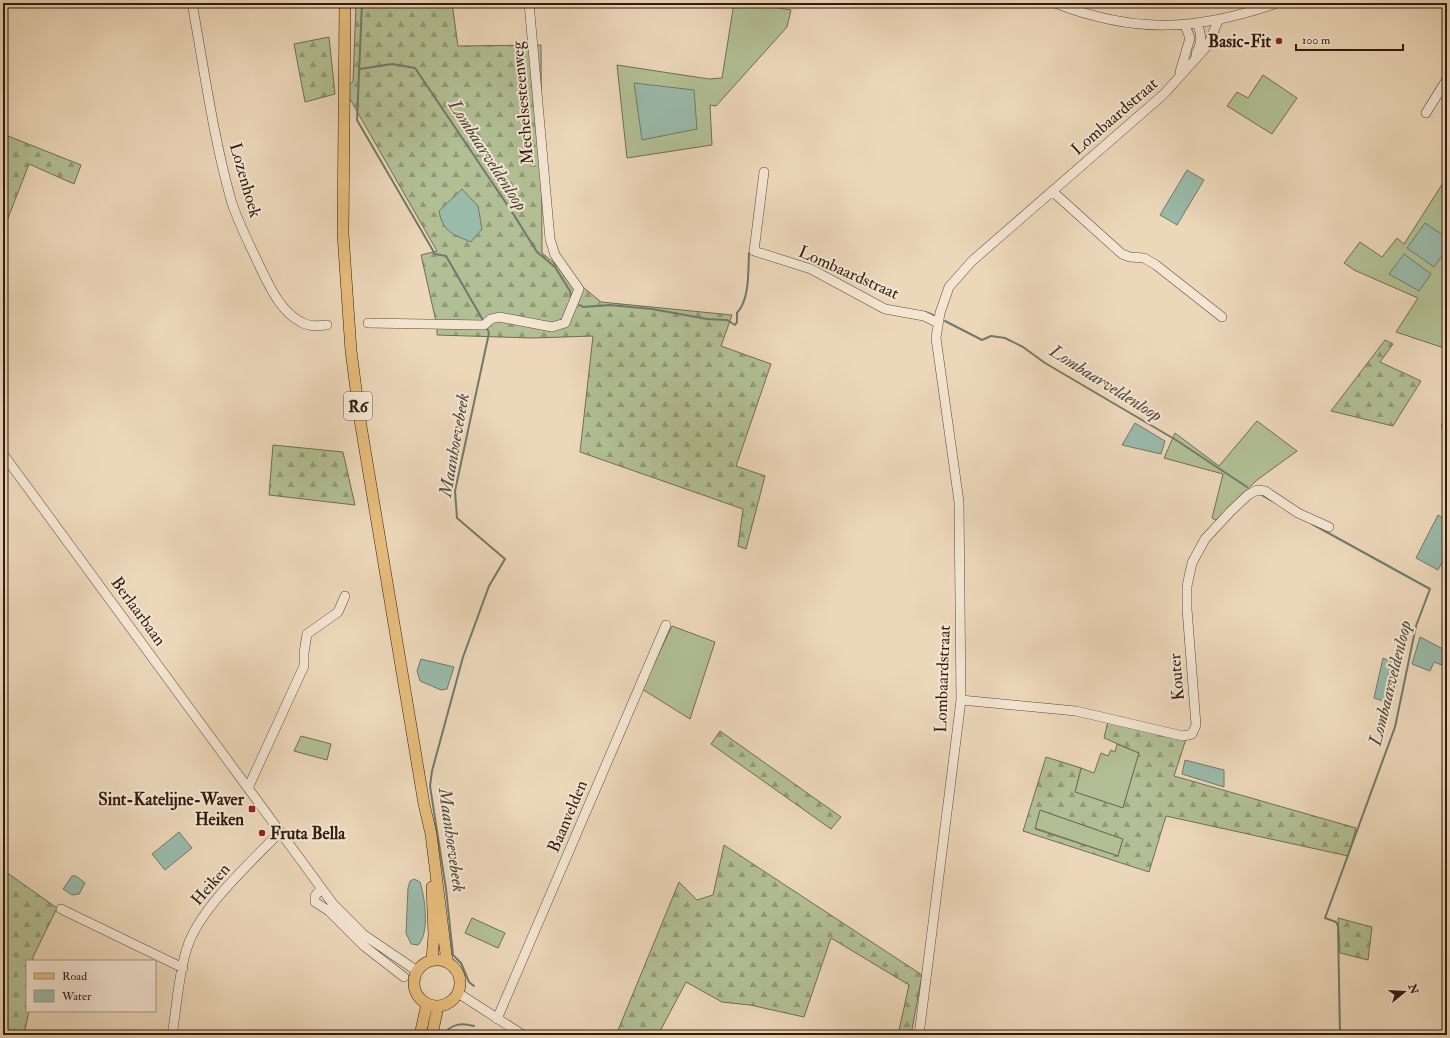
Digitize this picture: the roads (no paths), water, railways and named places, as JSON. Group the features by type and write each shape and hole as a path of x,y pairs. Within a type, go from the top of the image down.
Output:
{"main road":[{"name":"R6","path":"345,3 343,227 351,351 360,420 424,804 431,834 447,962"},
{"name":"R6","path":"424,804 432,888 434,935 432,960"},
{"path":"432,960 447,962 454,967 459,975 460,984 458,993 450,1002 438,1006 427,1004 420,998 414,988 417,971 422,965 432,960"},
{"path":"420,1035 427,1004"},
{"path":"432,1035 438,1006"}],"street":[{"name":"Lozenhoek","path":"192,3 220,151 232,201 248,241 267,280 283,308 300,322 310,326 327,325"},
{"name":"Mechelsesteenweg","path":"368,323 484,325 491,319 499,317 552,327 565,323 579,289 555,255 550,239 529,3"},
{"path":"1055,3 1087,15 1121,22 1147,25 1218,21 1277,3"},
{"name":"Lombaardstraat","path":"919,1035 961,700 959,502 936,338 938,323 949,287 972,261 1164,94 1208,45 1218,21"},
{"name":"Lombaardstraat","path":"1193,60 1200,45 1201,37 1197,23"},
{"name":"Lombaardstraat","path":"1178,79 1189,46 1190,38 1185,24"},
{"path":"1426,113 1447,79"},
{"name":"Lombaardstraat","path":"764,172 754,251 811,269 885,309 924,316 938,323"},
{"path":"1052,191 1122,254 1130,257 1144,258 1156,265 1222,317"},
{"name":"Berlaarbaan","path":"3,454 321,889 340,912 364,935 417,971"},
{"name":"Kouter","path":"961,700 1076,711 1183,736 1192,734 1196,724 1186,609 1186,586 1192,563 1205,538 1248,495 1257,490 1264,491 1298,513 1329,527"},
{"path":"248,788 304,666 304,653 307,634 338,612 345,596"},
{"name":"Baanvelden","path":"497,1019 666,626"},
{"name":"Heiken","path":"172,1035 186,949 197,924 229,886 280,832"},
{"path":"321,889 315,896 315,902 329,911 364,946 404,977"},
{"path":"61,909 183,968"},
{"path":"458,993 523,1035"}],"water":[{"path":"634,83 694,90 697,129 642,140"},
{"path":"1187,170 1204,180 1177,225 1160,215"},
{"path":"462,189 478,206 482,229 471,242 449,231 443,224 439,211"},
{"path":"1425,223 1447,238 1447,249 1434,267 1407,248"},
{"path":"1404,254 1431,274 1419,291 1389,274"},
{"path":"1135,423 1165,441 1161,454 1122,445"},
{"path":"1438,515 1447,520 1447,553 1438,570 1416,558"},
{"path":"1420,637 1447,651 1447,667 1434,662 1430,671 1412,664"},
{"path":"1383,658 1400,666 1390,703 1374,698"},
{"path":"421,659 454,667 447,689 441,690 420,681 417,671"},
{"path":"1185,760 1224,770 1224,787 1182,774"},
{"path":"179,832 192,848 165,870 152,854"},
{"path":"72,876 76,876 85,883 79,894 72,895 63,889"},
{"path":"414,879 420,882 425,906 424,933 422,940 418,945 411,944 406,933 408,888 410,881"}],"waterway":[{"name":"Maanhoevebeek","path":"362,3 357,120 435,254 446,256 484,322"},
{"name":"Lombaarveldenloop","path":"360,69 392,64 415,68 514,215 537,252 555,267 570,291 571,299"},
{"name":"Lombaarveldenloop","path":"580,305 583,307 610,305 652,309 707,319 727,320 735,325 737,322 737,313 746,293 749,253"},
{"name":"Lombaarveldenloop","path":"925,312 933,315"},
{"name":"Lombaarveldenloop","path":"945,321 982,340 991,336 1005,338 1023,347 1045,363 1176,440 1247,487"},
{"name":"Maanhoevebeek","path":"474,986 469,982 461,963 453,955 446,889 430,786 432,771 463,657 489,586 505,559 457,518 455,491 489,333 487,328"},
{"name":"Lombaarveldenloop","path":"1260,494 1276,503"},
{"name":"Lombaarveldenloop","path":"1312,524 1430,589 1416,626 1395,727 1325,918 1336,922 1338,926 1340,1035"},
{"name":"Maanhoevebeek","path":"444,1035 453,1026 461,1024 474,1026"}],"place":[{"name":"Basic-Fit","path":"1279,41"},
{"name":"Sint-Katelijne-Waver Heiken","path":"252,809"},
{"name":"Fruta Bella","path":"262,833"}]}
